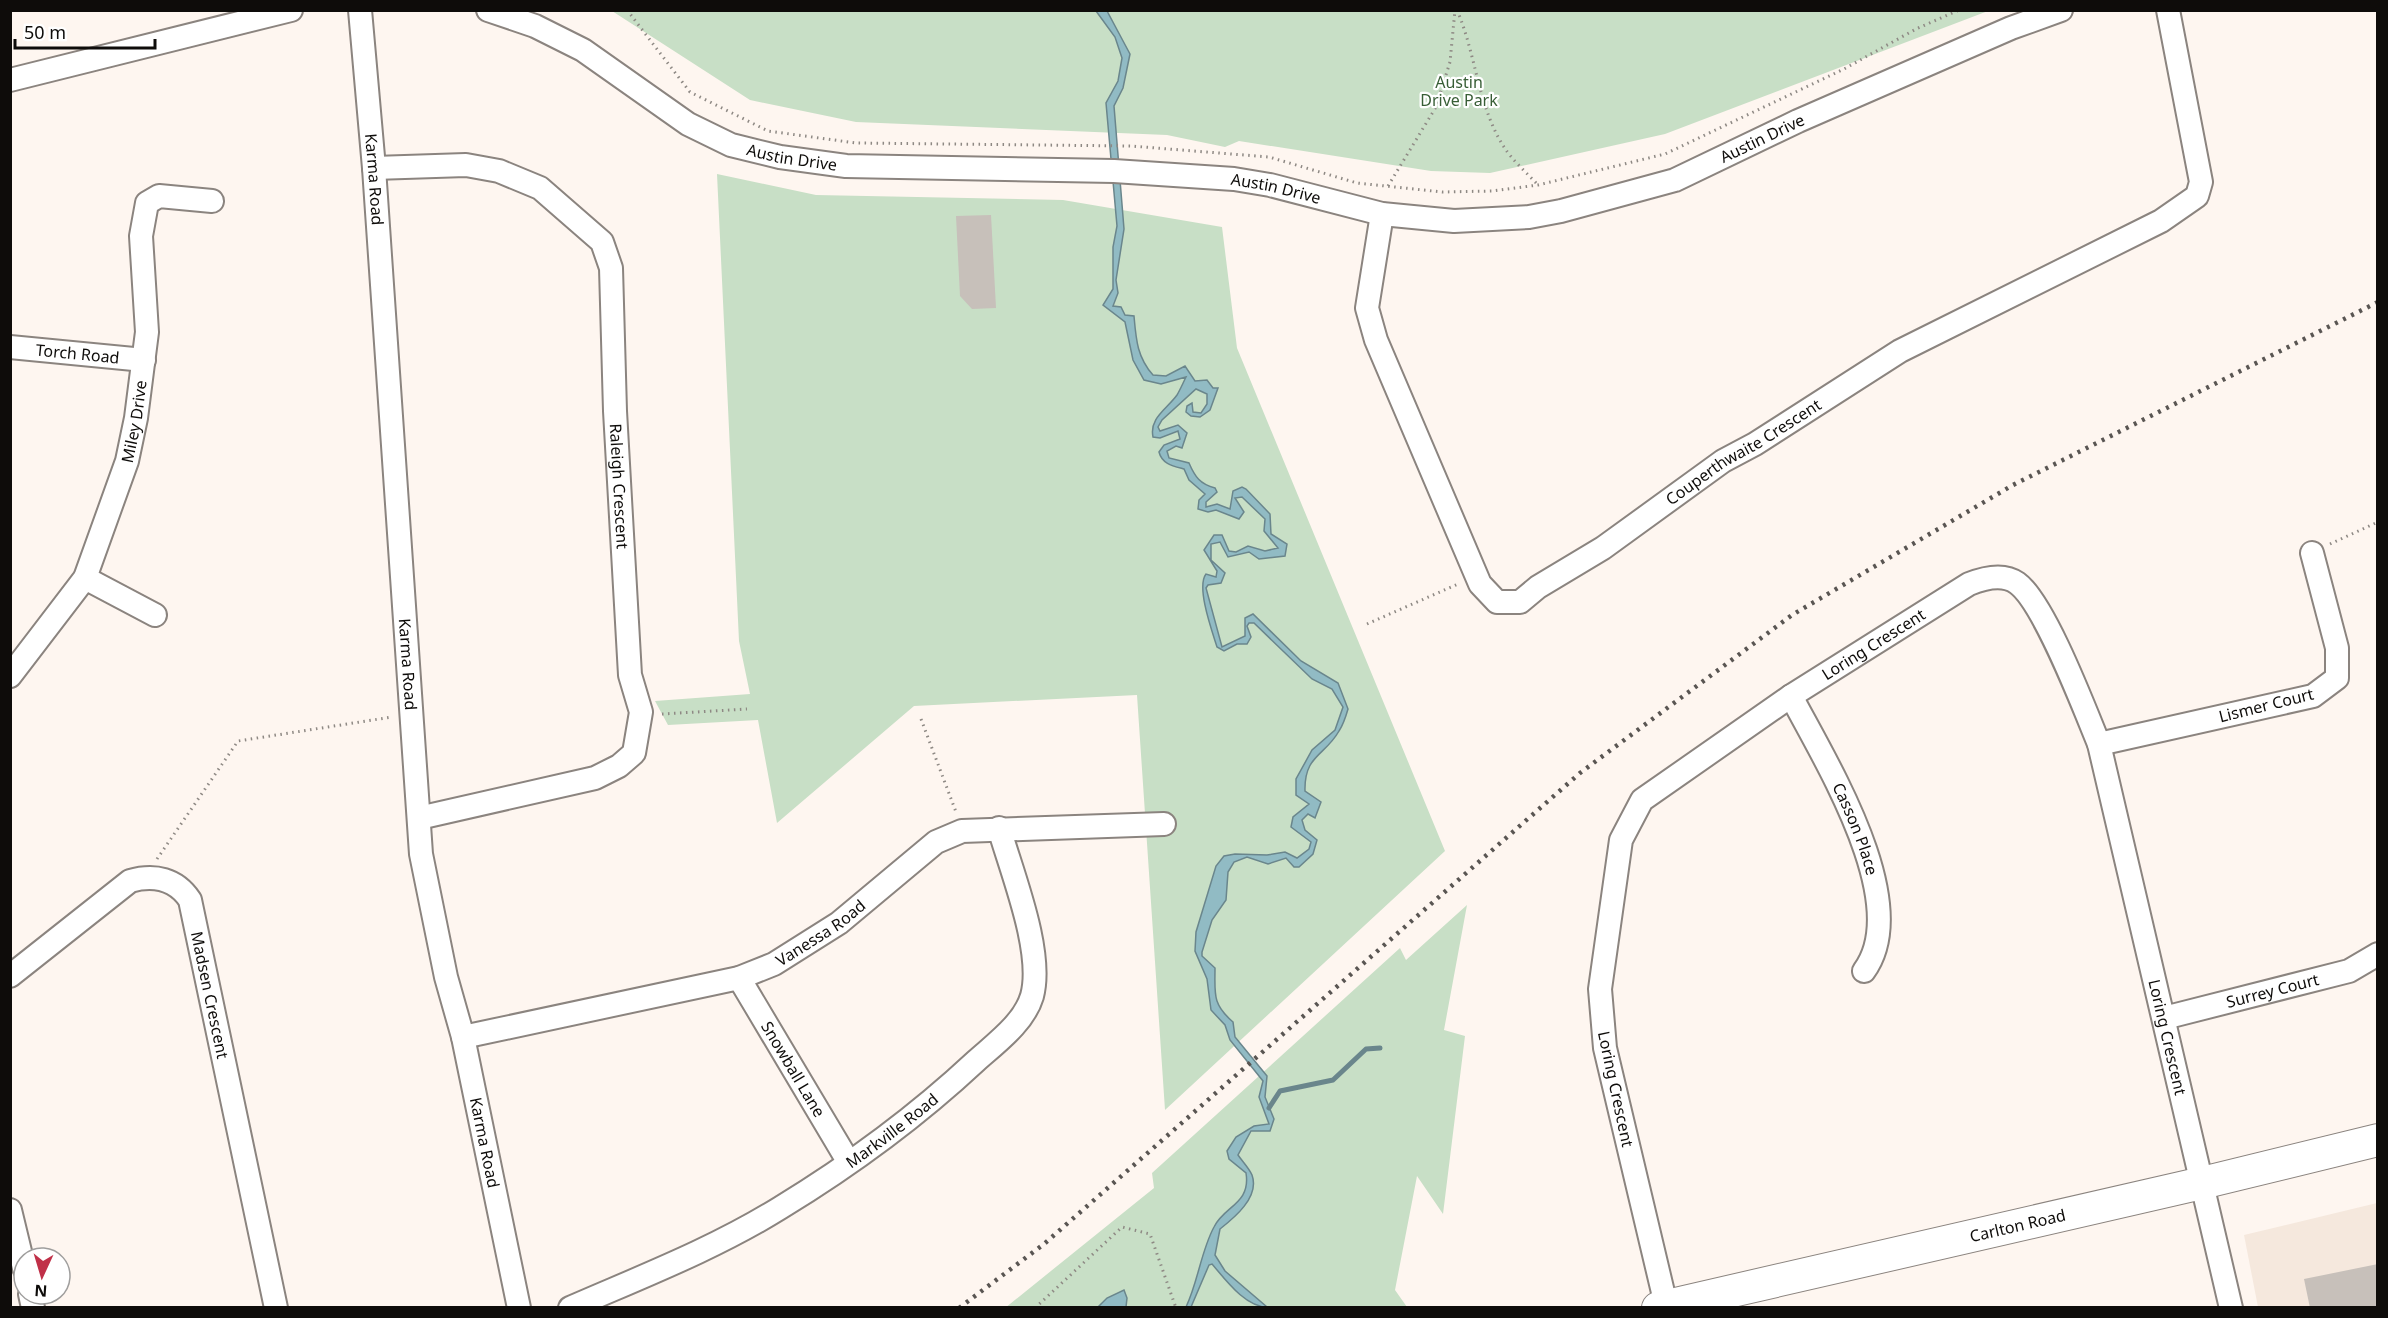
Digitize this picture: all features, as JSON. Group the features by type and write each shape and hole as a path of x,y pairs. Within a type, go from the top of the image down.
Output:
{"street":[{"path":"10,80 291,10"},
{"name":"Karma Road","path":"360,10 374,168 421,854 432,914 463,1037 519,1308"},
{"name":"Austin Drive","path":"488,10 535,26 583,50 688,124 731,144 780,157 846,166 1114,171 1234,179 1270,185 1382,214 1454,221 1529,217 1589,206 1675,180 1798,121 2011,28 2061,10"},
{"name":"Couperthwaite Crescent","path":"1382,214 1367,308 1376,340 1480,584 1497,602 1520,602 1538,586 1603,548 1722,461 1755,444 1900,351 2161,221 2196,196 2201,183 2168,10"},
{"name":"Raleigh Crescent","path":"374,168 466,165 500,171 540,189 602,242 611,268 615,411 630,675 640,715 634,753 619,766 595,778 418,818"},
{"name":"Miley Drive","path":"10,676 40,640 85,578 127,461 147,332 141,236 147,203 159,196 212,201"},
{"name":"Torch Road","path":"10,347 144,360"},
{"name":"Lismer Court","path":"2099,744 2313,696 2337,678 2337,648 2312,553"},
{"name":"Loring Crescent","path":"1662,1306 1605,1048 1602,1023 1600,989 1621,840 1642,800 1651,792 1791,696 1969,584 1986,577 2003,578 2016,582 2029,595 2065,662 2099,744 2231,1308"},
{"path":"85,578 155,615"},
{"name":"Casson Place","path":"1791,696 1853,820 1874,883 1880,914 1878,939 1873,958 1864,971"},
{"name":"Vanessa Road","path":"463,1037 740,978 774,964 839,923 936,842 962,831 1164,824"},
{"name":"Markville Road","path":"570,1308 666,1268 780,1208 917,1112 1005,1036 1031,999 1036,977 1031,940 999,828"},
{"path":"10,976 119,888 145,877"},
{"name":"Madsen Crescent","path":"145,877 161,878 180,886 190,900 276,1308"},
{"name":"Surrey Court","path":"2164,1018 2349,971 2378,954"},
{"name":"Snowball Lane","path":"740,978 848,1161"},
{"name":"Carlton Road","path":"1662,1306 2202,1183 2378,1140"},
{"path":"10,1210 19,1246"}],"path":[{"path":"627,10 690,92 768,131 856,143 1131,146 1269,157 1357,183 1442,192 1492,190 1538,184 1665,154 1844,69 1916,29 1959,10"},
{"path":"1388,186 1436,107 1450,62 1456,10"},
{"path":"1456,10 1476,64 1488,113 1504,147 1538,184"},
{"path":"2312,553 2378,522"},
{"path":"1367,624 1476,576"},
{"path":"640,715 747,710"},
{"path":"145,877 238,741 411,714"},
{"path":"921,719 962,831"},
{"path":"1035,1308 1122,1227 1150,1234 1176,1308"}],"shaded area":[{"path":"2377,1203 2377,1307 2258,1307 2244,1235"}],"green space":[{"name":"Austin Drive Park","path":"612,11 1988,11 1665,134 1490,173 1431,171 1239,141 1225,147 1167,135 856,122 750,100"},
{"path":"717,174 816,195 1063,200 1222,227 1237,348 1445,851 1165,1110 1137,695 914,706 777,823 758,720 668,725 655,701 750,694 739,641"},
{"path":"1467,905 1444,1030 1465,1036 1443,1214 1417,1176 1395,1290 1407,1307 1005,1308 1154,1188 1152,1173 1400,948 1406,960"}],"water":[{"path":"1096,11 1107,11 1130,54 1123,88 1114,106 1124,229 1116,280 1118,293 1113,306 1121,307 1125,315 1134,316 1140,354 1153,375 1166,376 1185,366 1195,381 1207,380 1213,388 1218,388 1210,410 1200,417 1191,416 1186,412 1187,406 1192,403 1193,412 1201,413 1207,404 1207,394 1196,389 1162,420 1158,427 1160,431 1178,425 1187,433 1182,448 1176,446 1167,451 1169,458 1189,463 1199,479 1215,488 1217,492 1206,502 1206,507 1217,504 1230,509 1233,491 1242,487 1246,489 1270,514 1271,534 1287,544 1285,556 1259,559 1249,552 1228,557 1220,542 1211,544 1211,560 1225,573 1221,583 1208,585 1206,588 1222,647 1245,636 1245,618 1253,614 1301,661 1338,683 1348,709 1340,729 1308,770 1305,791 1321,802 1315,818 1308,814 1302,820 1305,830 1317,840 1313,854 1299,867 1294,867 1286,858 1268,864 1247,857 1234,862 1228,872 1226,900 1212,920 1202,952 1202,956 1215,968 1216,998 1221,1010 1233,1022 1235,1037 1267,1076 1265,1097 1274,1119 1270,1131 1251,1131 1238,1155 1252,1175 1252,1191 1244,1206 1220,1229 1215,1255 1225,1271 1267,1307 1259,1306 1243,1297 1212,1264 1209,1265 1191,1307 1186,1307 1214,1227 1245,1192 1246,1173 1229,1159 1227,1151 1236,1137 1254,1126 1269,1124 1259,1097 1263,1081 1230,1040 1225,1025 1211,1010 1207,979 1195,951 1196,932 1216,866 1224,856 1267,855 1285,852 1297,858 1309,849 1311,842 1291,827 1293,817 1309,804 1296,795 1296,779 1312,750 1335,730 1343,707 1332,689 1312,679 1254,623 1249,623 1247,626 1251,637 1247,644 1237,644 1224,651 1217,647 1206,609 1203,580 1206,574 1216,577 1217,571 1204,550 1214,535 1222,535 1229,551 1236,552 1248,546 1265,551 1278,548 1264,531 1265,519 1242,497 1235,498 1244,512 1239,519 1216,510 1208,512 1198,509 1199,500 1205,494 1189,480 1184,469 1165,462 1160,456 1159,452 1164,445 1180,439 1178,431 1160,438 1153,437 1152,430 1156,419 1177,395 1186,377 1161,384 1144,380 1133,360 1125,322 1103,305 1113,289 1113,247 1117,226 1106,103 1118,81 1122,58 1115,37"},
{"path":"1124,1290 1127,1298 1126,1307 1098,1307 1107,1298"}],"building":[{"path":"991,215 996,308 972,309 960,296 956,216"},
{"path":"2378,1264 2378,1308 2310,1308 2304,1279"}],"waterway":[{"path":"1269,1108 1280,1091 1333,1080 1366,1049 1380,1048"}],"railway":[{"path":"959,1308 1044,1244 1580,773 1792,615 2013,485 2378,302"}]}
